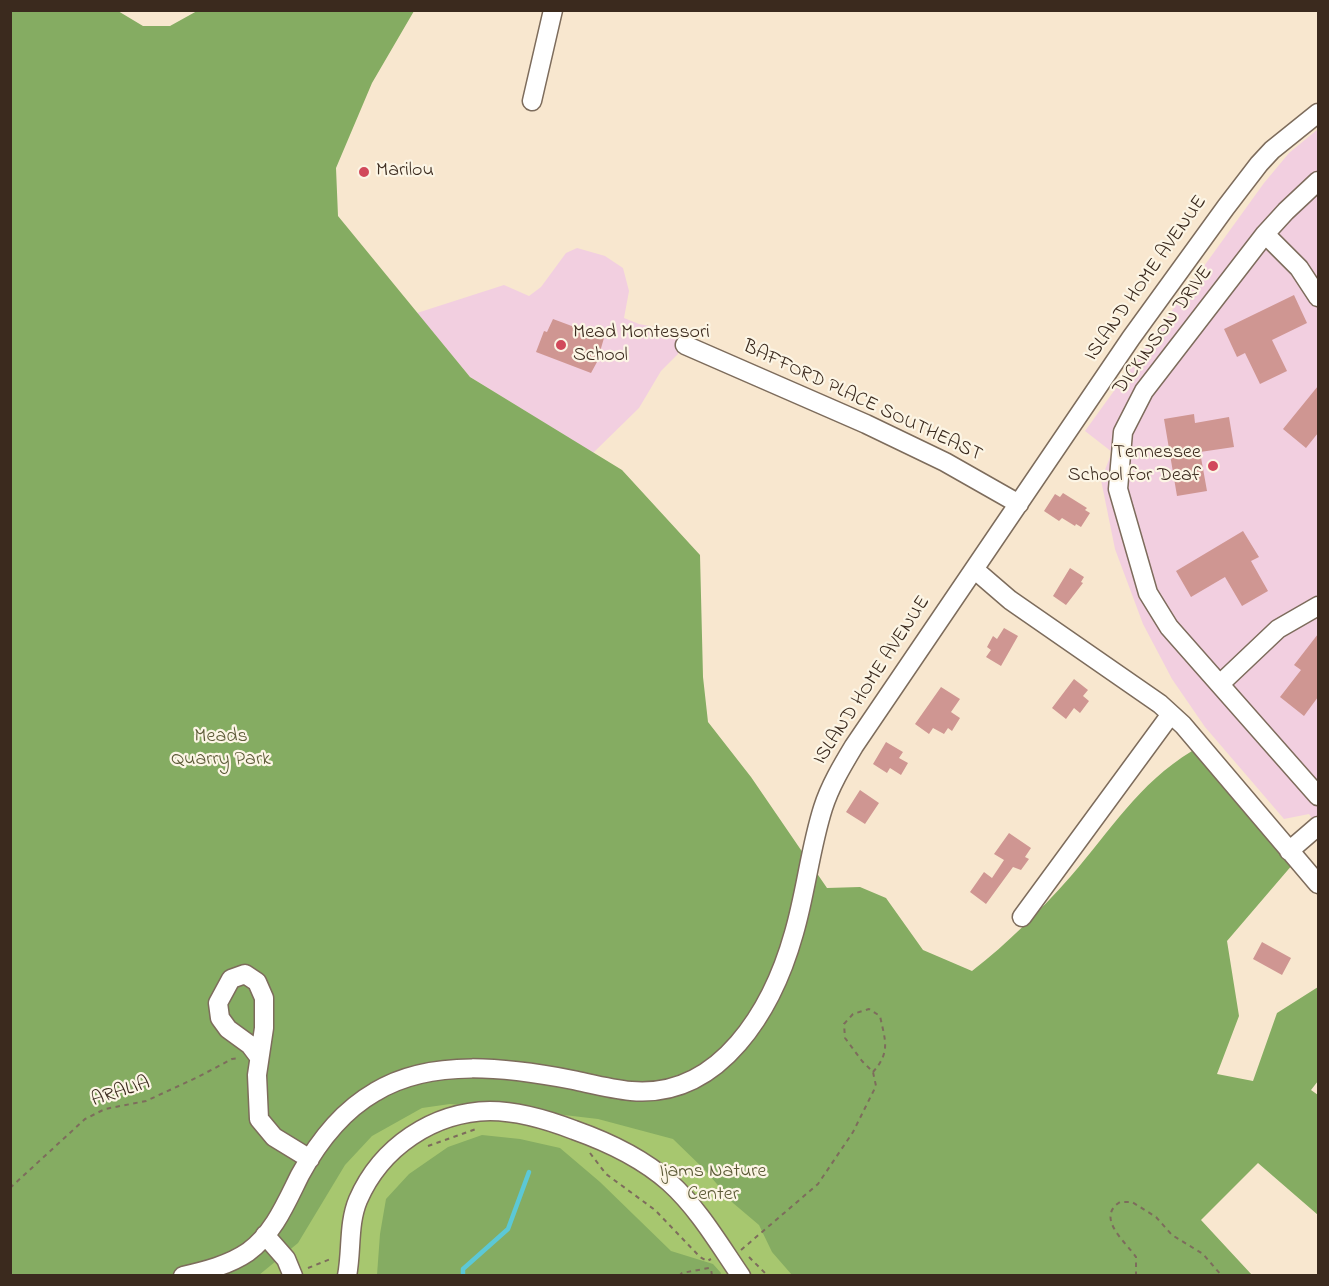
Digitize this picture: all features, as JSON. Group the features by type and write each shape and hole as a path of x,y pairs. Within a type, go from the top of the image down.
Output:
{"street":[{"path":"532,101 553,10"},
{"name":"ISLAND HOME AVENUE","path":"183,1275 235,1260 254,1247 266,1235 282,1211 310,1159 331,1129 350,1109 378,1090 414,1076 452,1070 497,1070 548,1076 624,1090 648,1091 668,1089 694,1079 722,1061 747,1033 784,964 796,924 818,827 836,777 859,739 1131,338 1246,179 1272,150 1318,113"},
{"name":"DICKINSON DRIVE","path":"1318,181 1265,234 1144,391 1123,432 1118,489 1148,593 1168,627 1318,796"},
{"path":"1265,234 1299,268 1318,297"},
{"name":"BAFFORD PLACE SOUTHEAST","path":"686,345 866,424 945,462 1018,504"},
{"path":"974,569 1010,600 1160,704 1171,714 1183,725 1318,884"},
{"path":"1220,684 1278,629 1318,606"},
{"path":"1022,917 1171,714"},
{"path":"1289,850 1318,826"},
{"path":"258,1057 259,1119 274,1137 310,1159"},
{"path":"347,1275 352,1219 358,1200 369,1178 388,1154 410,1136 436,1123 465,1114 490,1111 515,1113 562,1125 592,1136 640,1160 682,1195 730,1252 741,1275"},
{"path":"266,1235 299,1272"},
{"path":"726,1275 730,1252"}],"path":[{"path":"707,1261 730,1252 818,1184 837,1158 876,1086 873,1072 845,1038 844,1024 853,1014 869,1009 880,1016 886,1047 881,1063 873,1072"},
{"name":"ARALIA","path":"10,1188 85,1119 105,1109 146,1101 232,1059 258,1057"},
{"path":"419,1150 481,1128"},
{"path":"586,1150 606,1174 655,1210 700,1257 707,1261 712,1275"},
{"path":"1136,1275 1136,1257 1116,1234 1111,1221 1113,1210 1120,1202 1132,1202 1151,1212 1172,1235 1203,1254 1222,1275"},
{"path":"299,1272 341,1254 349,1247"},
{"path":"730,1252 768,1275"},
{"path":"679,1275 709,1268"}],"shaded area":[{"name":"Tennessee School for Deaf","path":"1318,129 1318,827 1309,814 1284,819 1205,727 1172,679 1143,624 1115,549 1101,480 1112,452 1085,431 1264,183 1289,153"},
{"name":"Mead Montessori School","path":"577,248 605,256 623,268 629,291 624,318 639,324 670,330 678,335 678,354 661,371 639,408 593,453 470,377 417,313 504,285 529,296 541,287 566,253"}],"green space":[{"name":"Meads Quarry Park","path":"10,11 118,11 143,26 170,26 197,11 414,11 372,83 336,168 338,216 470,377 622,470 700,555 703,677 708,722 751,777 827,888 860,887 886,898 923,950 972,971 1011,938 1048,901 1126,809 1156,778 1192,751 1293,864 1227,941 1239,1016 1217,1074 1253,1081 1277,1013 1318,987 1318,1081 1311,1090 1318,1095 1318,1215 1258,1163 1201,1220 1252,1275 792,1275 772,1252 759,1225 733,1203 705,1170 673,1139 598,1119 450,1104 422,1108 372,1136 345,1165 298,1243 259,1275 11,1275"},
{"name":"Ijams Nature Center","path":"432,1097 664,1108 833,1275 246,1276 342,1146"},
{"path":"482,1135 520,1139 560,1148 600,1182 671,1251 713,1264 721,1273 720,1275 377,1275 380,1234 386,1199 409,1174 448,1147"}],"building":[{"path":"1294,295 1307,323 1272,340 1287,371 1260,384 1245,353 1237,357 1224,329"},
{"path":"553,319 604,338 591,373 536,352 544,331 547,332"},
{"path":"1318,386 1318,433 1306,448 1283,429"},
{"path":"1194,414 1195,423 1229,417 1234,447 1200,452 1207,491 1177,496 1164,419"},
{"path":"1063,493 1087,508 1085,510 1090,513 1081,527 1062,518 1059,521 1044,511 1055,494 1060,497"},
{"path":"1243,531 1259,557 1251,561 1268,591 1242,606 1225,577 1191,597 1176,571"},
{"path":"1070,568 1084,577 1081,582 1083,583 1066,605 1053,596"},
{"path":"1004,628 1018,636 1001,666 986,657 991,650 987,647 993,636 997,639"},
{"path":"1318,634 1318,697 1304,716 1280,697 1301,670 1294,665"},
{"path":"1074,679 1088,690 1083,696 1089,701 1080,713 1074,708 1066,719 1052,708"},
{"path":"941,687 960,699 951,712 960,718 952,731 948,728 944,734 933,728 929,734 915,724"},
{"path":"886,742 903,752 899,758 908,763 901,775 890,768 887,773 873,764"},
{"path":"860,790 879,803 865,824 846,812"},
{"path":"1009,833 1031,848 1025,857 1029,859 1021,870 1013,867 986,904 970,892 984,872 992,878 1004,860 994,854"},
{"path":"1262,942 1291,958 1282,975 1253,959"}],"waterway":[{"path":"463,1276 463,1269 508,1229 529,1172"}],"place":[{"name":"Marilou","path":"364,172"},
{"name":"Mead Montessori School","path":"561,345"},
{"name":"Tennessee School for Deaf","path":"1213,466"}]}
